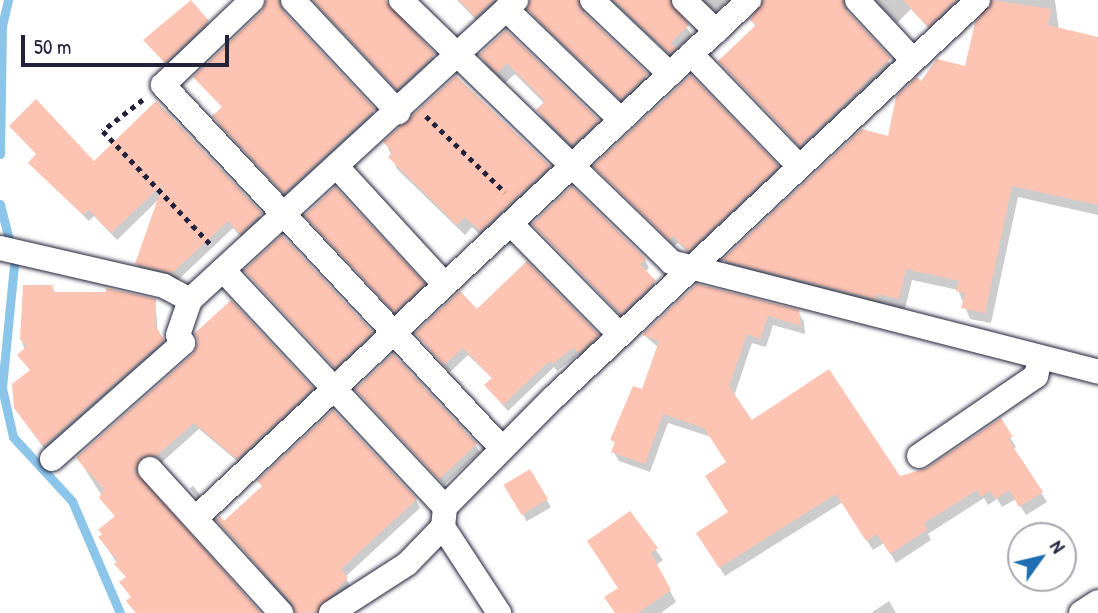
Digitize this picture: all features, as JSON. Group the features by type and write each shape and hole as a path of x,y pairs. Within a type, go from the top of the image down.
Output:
{"street":[{"path":"252,0 163,85 502,449"},
{"path":"293,0 404,107"},
{"path":"401,0 457,58 671,262 1098,372"},
{"path":"592,0 670,74"},
{"path":"684,0 716,31"},
{"path":"196,518 749,0"},
{"path":"858,0 912,59"},
{"path":"331,613 407,564 502,449 798,165 978,0"},
{"path":"52,459 183,343 178,335 190,300 404,107 511,5 621,120"},
{"path":"691,54 798,165"},
{"path":"337,167 445,285"},
{"path":"518,217 619,334"},
{"path":"0,248 164,286 190,300"},
{"path":"226,267 335,388 444,517 499,613"},
{"path":"919,456 1036,376 1040,358"},
{"path":"150,469 281,613"},
{"path":"1081,613 1098,602"}],"path":[{"path":"163,85 103,131 226,267"},
{"path":"404,107 518,217"}],"building":[{"path":"191,0 209,21 165,63 143,40"},
{"path":"266,0 279,0 282,10 375,109 284,193 212,116 222,107 193,77 262,11"},
{"path":"313,0 385,0 435,54 397,89"},
{"path":"459,0 494,0 475,17"},
{"path":"530,0 578,0 582,11 648,74 621,99 527,9"},
{"path":"614,0 670,0 689,25 671,43 676,48 670,54"},
{"path":"763,0 843,0 846,10 891,58 800,146 718,61 756,25 750,20"},
{"path":"903,0 956,0 928,27"},
{"path":"992,0 1051,9 1048,25 1098,37 1098,205 1012,186 985,313 961,308 965,293 956,291 959,281 906,269 899,299 877,294 876,299 722,260 862,129 888,136 896,97 917,77 921,81 937,59 965,66 975,23"},
{"path":"506,30 599,120 572,145 536,110 545,101 507,63 497,73 479,55"},
{"path":"691,75 779,166 688,251 673,236 669,240 593,166"},
{"path":"456,76 550,166 480,231 465,217 457,225 388,157 393,152 383,142"},
{"path":"36,99 94,161 156,101 262,213 240,234 228,221 172,273 135,264 163,184 111,233 89,210 83,215 28,163 36,154 9,126"},
{"path":"572,186 646,259 640,264 656,281 621,314 532,224"},
{"path":"335,187 425,284 394,312 304,216"},
{"path":"282,235 373,332 335,368 244,270"},
{"path":"527,261 599,335 579,353 573,348 552,364 549,361 503,405 484,385 492,378 463,348 444,365 415,333 460,291 477,309"},
{"path":"697,284 799,310 801,326 768,316 760,339 747,334 729,386 752,420 829,369 900,476 927,468 1001,418 1013,437 1008,439 1043,492 1019,507 1009,490 996,499 990,491 981,497 977,490 924,523 927,530 890,554 877,534 866,541 836,494 719,568 696,533 728,512 705,476 726,462 704,428 663,414 645,464 611,452 615,442 610,440 633,386 642,389 659,341 642,335"},
{"path":"23,285 53,285 53,292 106,292 106,288 156,299 155,325 164,340 43,446 14,408 12,384 30,370 17,355 27,346 20,339"},
{"path":"231,300 313,388 237,459 194,423 156,456 141,458 135,471 261,613 136,613 126,601 131,597 119,582 126,577 114,564 118,561 98,537 102,534 98,530 115,516 99,498 104,489 76,458 193,354 198,342 195,333"},
{"path":"393,354 477,444 439,479 355,389"},
{"path":"333,410 417,499 341,569 348,578 317,612 295,613 292,603 216,520 220,516 224,521 262,486 257,481"},
{"path":"530,469 548,499 521,515 503,485"},
{"path":"630,511 658,548 651,553 671,590 638,613 615,613 604,597 618,588 587,541"}],"waterway":[{"path":"0,154 2,26 8,0"},
{"path":"0,204 9,239"},
{"path":"14,265 2,388 13,437 72,501 120,613"}]}
